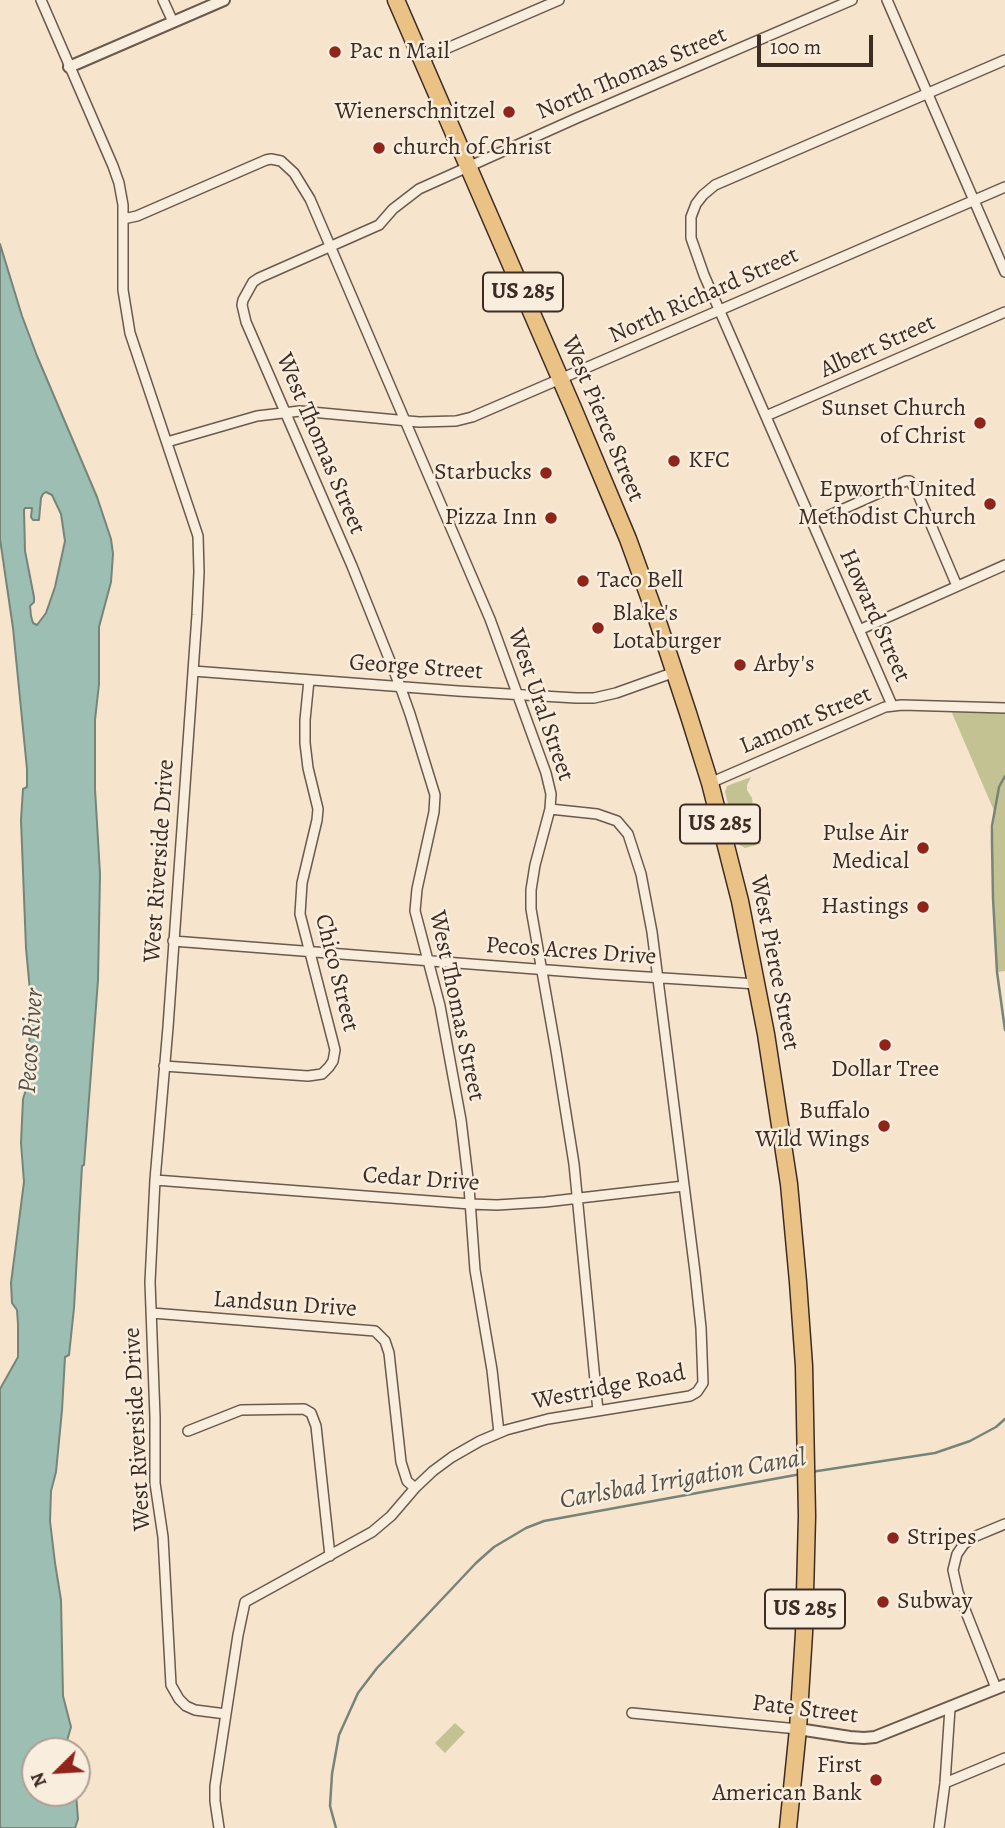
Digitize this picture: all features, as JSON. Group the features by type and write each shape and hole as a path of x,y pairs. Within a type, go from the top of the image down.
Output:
{"highway":[{"name":"West Pierce Street","path":"396,0 615,506 646,586 710,783 757,984 789,1184 804,1366 804,1633 788,1828"}],"street":[{"name":"West Riverside Drive","path":"41,0 116,175 121,194 123,290 128,323 136,355 153,397 198,536 199,572 193,671 150,1248 155,1483 163,1537 171,1685 174,1693 186,1706 195,1710 226,1714"},
{"path":"163,0 173,22"},
{"path":"69,67 224,0"},
{"path":"422,59 559,0"},
{"name":"North Thomas Street","path":"249,328 242,305 253,282 379,225 393,209 419,189 852,0"},
{"path":"887,0 1005,272"},
{"name":"Howard Street","path":"892,705 698,260 691,238 691,217 703,195 723,181 1005,60"},
{"name":"West Ural Street","path":"123,219 137,216 266,160 276,159 287,165 300,180 310,199 490,618 546,773 551,794 530,898 572,1151 598,1411"},
{"name":"North Richard Street","path":"167,442 257,416 300,411 404,421 442,422 466,419 1005,187"},
{"name":"Albert Street","path":"766,416 1005,312"},
{"name":"West Thomas Street","path":"249,328 369,608 410,714 435,795 434,812 415,903 440,1006 461,1120 475,1270 492,1370 499,1433"},
{"path":"812,523 911,481 957,586"},
{"path":"859,630 1005,565"},
{"name":"George Street","path":"193,671 576,698 594,698 616,693 675,672"},
{"name":"Chico Street","path":"164,1066 308,1076 325,1071 333,1061 335,1050 300,914 302,883 318,809 305,743 309,680"},
{"name":"Lamont Street","path":"710,783 892,705 1005,708"},
{"name":"Westridge Road","path":"219,1828 215,1786 245,1602 382,1525 433,1471 472,1445 499,1433 548,1419 690,1396 701,1388 704,1376 701,1328 684,1185 649,910 633,844 625,829 615,820 597,814 550,809"},
{"name":"Pecos Acres Drive","path":"173,941 757,984"},
{"name":"Cedar Drive","path":"155,1180 470,1204 525,1204 684,1185"},
{"name":"Landsun Drive","path":"152,1313 375,1332 385,1341 389,1353 401,1462 407,1481 415,1488"},
{"path":"188,1431 241,1410 304,1409 311,1413 316,1426 330,1556"},
{"path":"1001,1687 958,1592 953,1570 957,1554 964,1544 1005,1524"},
{"name":"Pate Street","path":"632,1713 864,1738 886,1734 1001,1687"},
{"path":"939,1828 950,1708"},
{"path":"944,1783 1005,1758"}],"shaded area":[{"path":"949,706 1005,708 1005,971 997,972 992,842 995,813"},
{"path":"751,777 747,790 756,811 756,829 761,839 760,844 745,848 738,844 725,792 727,786"},
{"path":"455,1723 465,1732 445,1753 435,1743"}],"water":[{"name":"Pecos River","path":"0,244 37,356 97,497 111,539 113,554 111,582 99,627 99,684 95,720 95,789 100,874 98,980 82,1166 74,1308 69,1355 65,1357 56,1472 51,1491 50,1521 61,1600 63,1696 71,1727 68,1737 21,1737 21,1807 77,1807 75,1828 0,1826 0,1389 18,1357 17,1310 12,1303 11,1283 24,1182 21,1143 23,1099 29,1080 30,991 21,820 23,789 27,787 27,769 13,628 0,539","holes":["46,492 52,495 61,514 65,541 55,587 46,613 37,625 33,623 31,616 30,606 34,597 25,551 24,510 32,508 31,517 33,520 39,520 41,498"]}],"waterway":[{"name":"Carlsbad Irrigation Canal","path":"1005,776 999,787 992,826 997,972 1005,1030"},
{"name":"Carlsbad Irrigation Canal","path":"811,1472 935,1453 970,1441 1005,1419"},
{"name":"Carlsbad Irrigation Canal","path":"336,1828 330,1806 332,1774 339,1735 358,1693 377,1668 494,1547 544,1521 801,1474"}],"place":[{"name":"Pac n Mail","path":"335,52"},
{"name":"Wienerschnitzel","path":"509,112"},
{"name":"church of Christ","path":"379,148"},
{"name":"Sunset Church of Christ","path":"980,423"},
{"name":"KFC","path":"674,461"},
{"name":"Starbucks","path":"546,473"},
{"name":"Epworth United Methodist Church","path":"990,504"},
{"name":"Pizza Inn","path":"551,518"},
{"name":"Taco Bell","path":"583,581"},
{"name":"Blake's Lotaburger","path":"598,628"},
{"name":"Arby's","path":"740,665"},
{"name":"Pulse Air Medical","path":"923,848"},
{"name":"Hastings","path":"923,907"},
{"name":"Dollar Tree","path":"885,1045"},
{"name":"Buffalo Wild Wings","path":"884,1126"},
{"name":"Stripes","path":"893,1538"},
{"name":"Subway","path":"883,1602"},
{"name":"First American Bank","path":"876,1780"}]}
